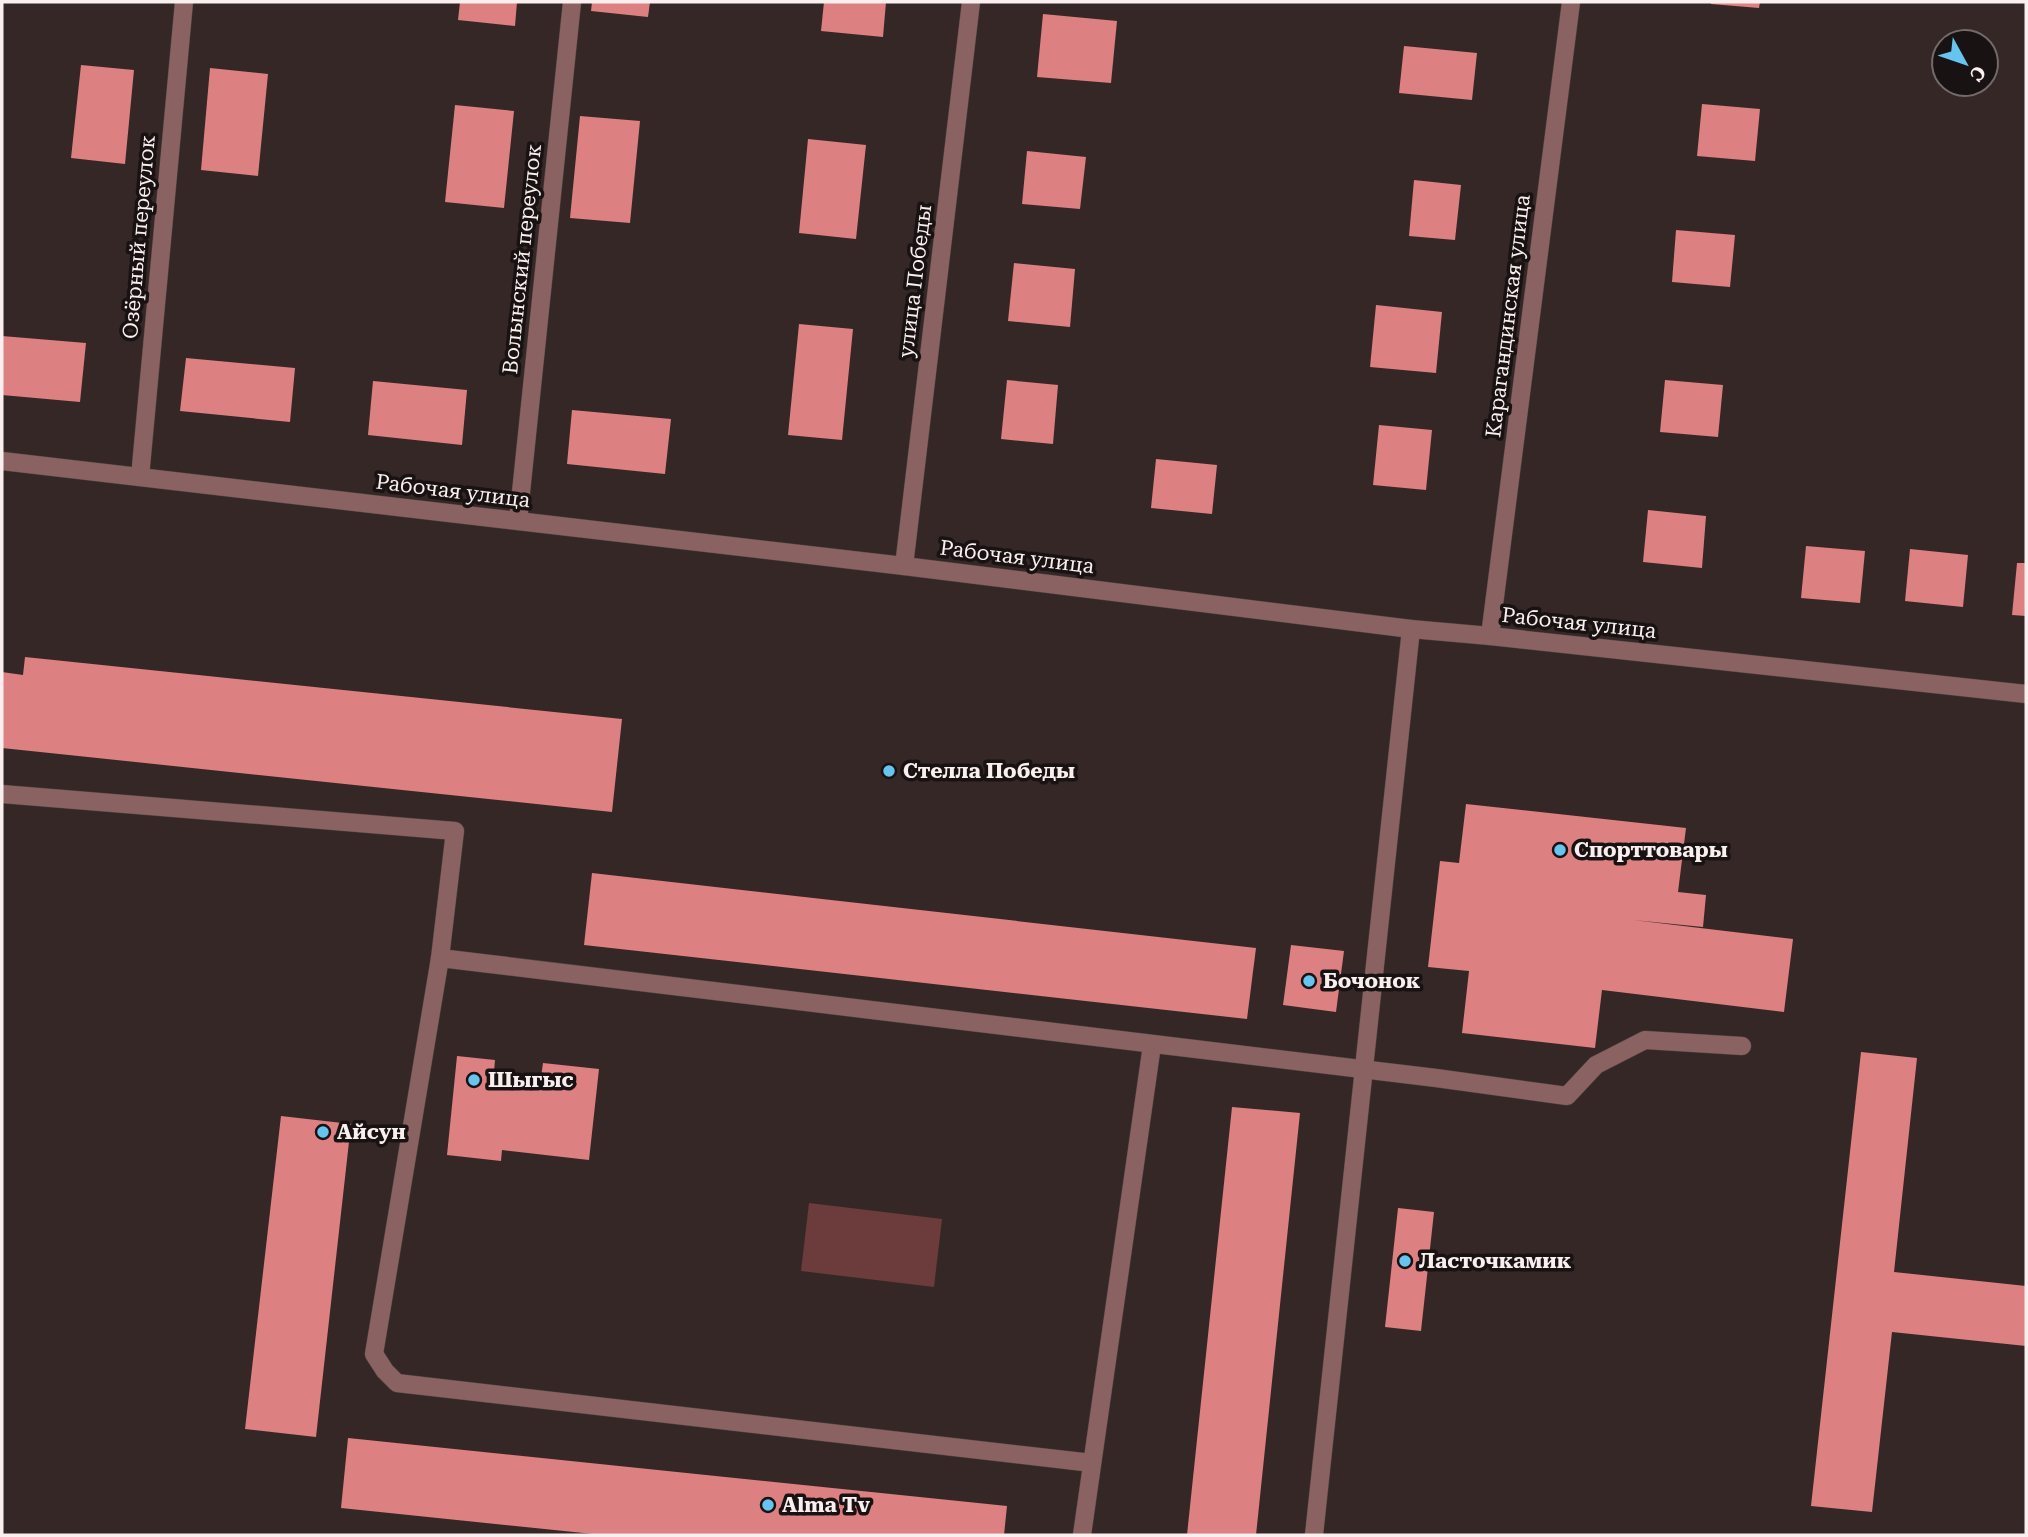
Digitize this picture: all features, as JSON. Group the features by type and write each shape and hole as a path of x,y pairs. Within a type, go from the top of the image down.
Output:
{"street":[{"name":"Озёрный переулок","path":"139,477 184,2"},
{"name":"Волынский переулок","path":"518,521 572,2"},
{"name":"улица Победы","path":"904,566 971,2"},
{"name":"Карагандинская улица","path":"1490,636 1571,2"},
{"name":"Рабочая улица","path":"2,461 904,566 1411,629 2026,694"},
{"path":"1314,1535 1411,629"},
{"path":"2,794 455,831 440,958 374,1354 397,1383 1092,1463"},
{"path":"440,958 1436,1077 1567,1096 1596,1065 1645,1040 1742,1046"},
{"path":"1082,1535 1152,1045"}],"shaded area":[{"path":"809,1203 942,1219 934,1287 801,1271"}],"building":[{"path":"460,2 517,2 515,26 458,20"},
{"path":"592,2 650,2 648,17 591,11"},
{"path":"824,2 886,2 883,37 821,31"},
{"path":"1711,2 1760,2 1759,8"},
{"path":"1043,14 1117,21 1111,83 1037,77"},
{"path":"1404,46 1477,53 1472,100 1399,93"},
{"path":"81,65 134,70 125,164 71,158"},
{"path":"210,68 268,74 258,176 201,170"},
{"path":"1702,104 1760,109 1755,161 1697,156"},
{"path":"455,105 514,111 504,208 445,202"},
{"path":"580,116 640,121 630,223 570,218"},
{"path":"808,139 866,145 856,239 799,233"},
{"path":"1027,151 1086,157 1080,209 1022,204"},
{"path":"1414,180 1461,185 1455,240 1409,236"},
{"path":"1676,230 1735,235 1730,287 1672,282"},
{"path":"1014,263 1075,269 1070,327 1008,321"},
{"path":"1376,305 1442,312 1436,373 1370,367"},
{"path":"799,324 853,329 842,440 788,435"},
{"path":"2,336 86,343 80,402 2,395"},
{"path":"186,358 295,368 290,422 180,411"},
{"path":"1007,380 1058,385 1053,444 1001,439"},
{"path":"1665,380 1723,385 1718,437 1660,432"},
{"path":"373,381 467,390 462,445 368,435"},
{"path":"572,410 671,419 665,474 567,464"},
{"path":"1379,425 1432,430 1426,490 1373,485"},
{"path":"1156,459 1217,465 1212,514 1151,508"},
{"path":"1648,510 1706,516 1702,568 1643,562"},
{"path":"1806,546 1865,551 1860,603 1801,598"},
{"path":"1910,549 1968,555 1963,607 1905,601"},
{"path":"2017,563 2026,563 2026,616 2012,615"},
{"path":"25,657 622,719 612,812 2,748 2,672 23,675"},
{"path":"1466,804 1686,828 1678,892 1706,895 1703,927 1633,920 1793,939 1784,1012 1602,990 1595,1048 1462,1033 1469,971 1428,967 1440,861 1459,863"},
{"path":"592,873 1256,948 1247,1019 584,945"},
{"path":"1291,945 1344,951 1336,1012 1283,1005"},
{"path":"1861,1052 1917,1058 1894,1272 2026,1286 2026,1346 1892,1332 1872,1512 1811,1506"},
{"path":"457,1056 495,1060 494,1072 541,1077 543,1063 599,1069 589,1160 502,1150 501,1161 447,1155"},
{"path":"1232,1107 1300,1113 1256,1535 1187,1535"},
{"path":"281,1116 351,1124 316,1437 245,1429"},
{"path":"1398,1208 1434,1212 1421,1331 1385,1327"},
{"path":"348,1438 1007,1506 1004,1535 603,1535 341,1508"}],"place":[{"name":"Стелла Победы","path":"889,771"},
{"name":"Спорттовары","path":"1560,850"},
{"name":"Бочонок","path":"1309,981"},
{"name":"Шыгыс","path":"474,1080"},
{"name":"Айсун","path":"323,1132"},
{"name":"Ласточкамик","path":"1405,1261"},
{"name":"Alma Tv","path":"768,1505"}]}
